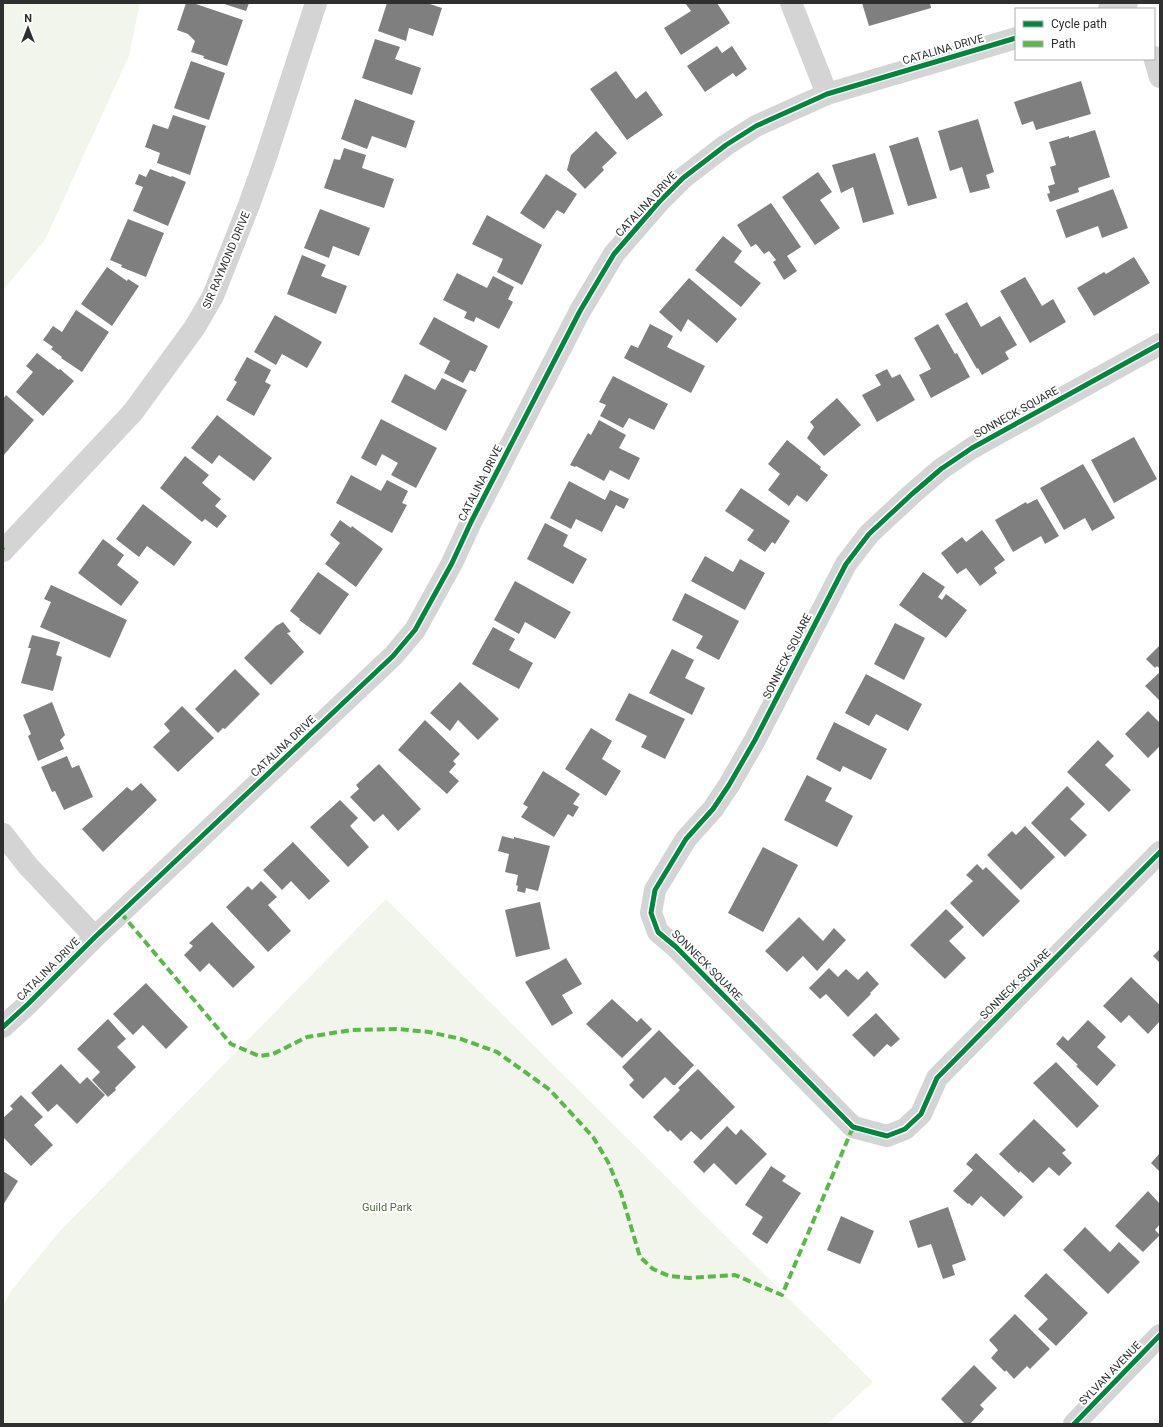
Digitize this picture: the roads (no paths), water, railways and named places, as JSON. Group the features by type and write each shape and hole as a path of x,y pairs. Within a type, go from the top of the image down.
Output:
{"street":[{"name":"SIR RAYMOND DRIVE","path":"3,551 133,412 195,326 213,296 262,170 316,3"},
{"path":"791,3 827,94"},
{"path":"1112,8 1127,3"},
{"name":"CATALINA DRIVE","path":"3,1027 95,937 393,656 416,630 452,563 475,515 580,311 614,254 683,178 726,145 756,126 827,94 1015,38"},
{"path":"1155,60 1160,77"},
{"name":"SONNECK SQUARE","path":"1160,344 972,448 929,479 869,534 846,564 755,740 729,785 713,809 686,839 655,890 651,913 658,932 676,947 853,1127 887,1136 906,1129 921,1114 937,1078 1160,852"},
{"path":"3,834 28,866 95,937"},
{"name":"SYLVAN AVENUE","path":"1074,1424 1160,1335"}],"park label":[{"name":"Guild Park","path":"387,1207"}]}
